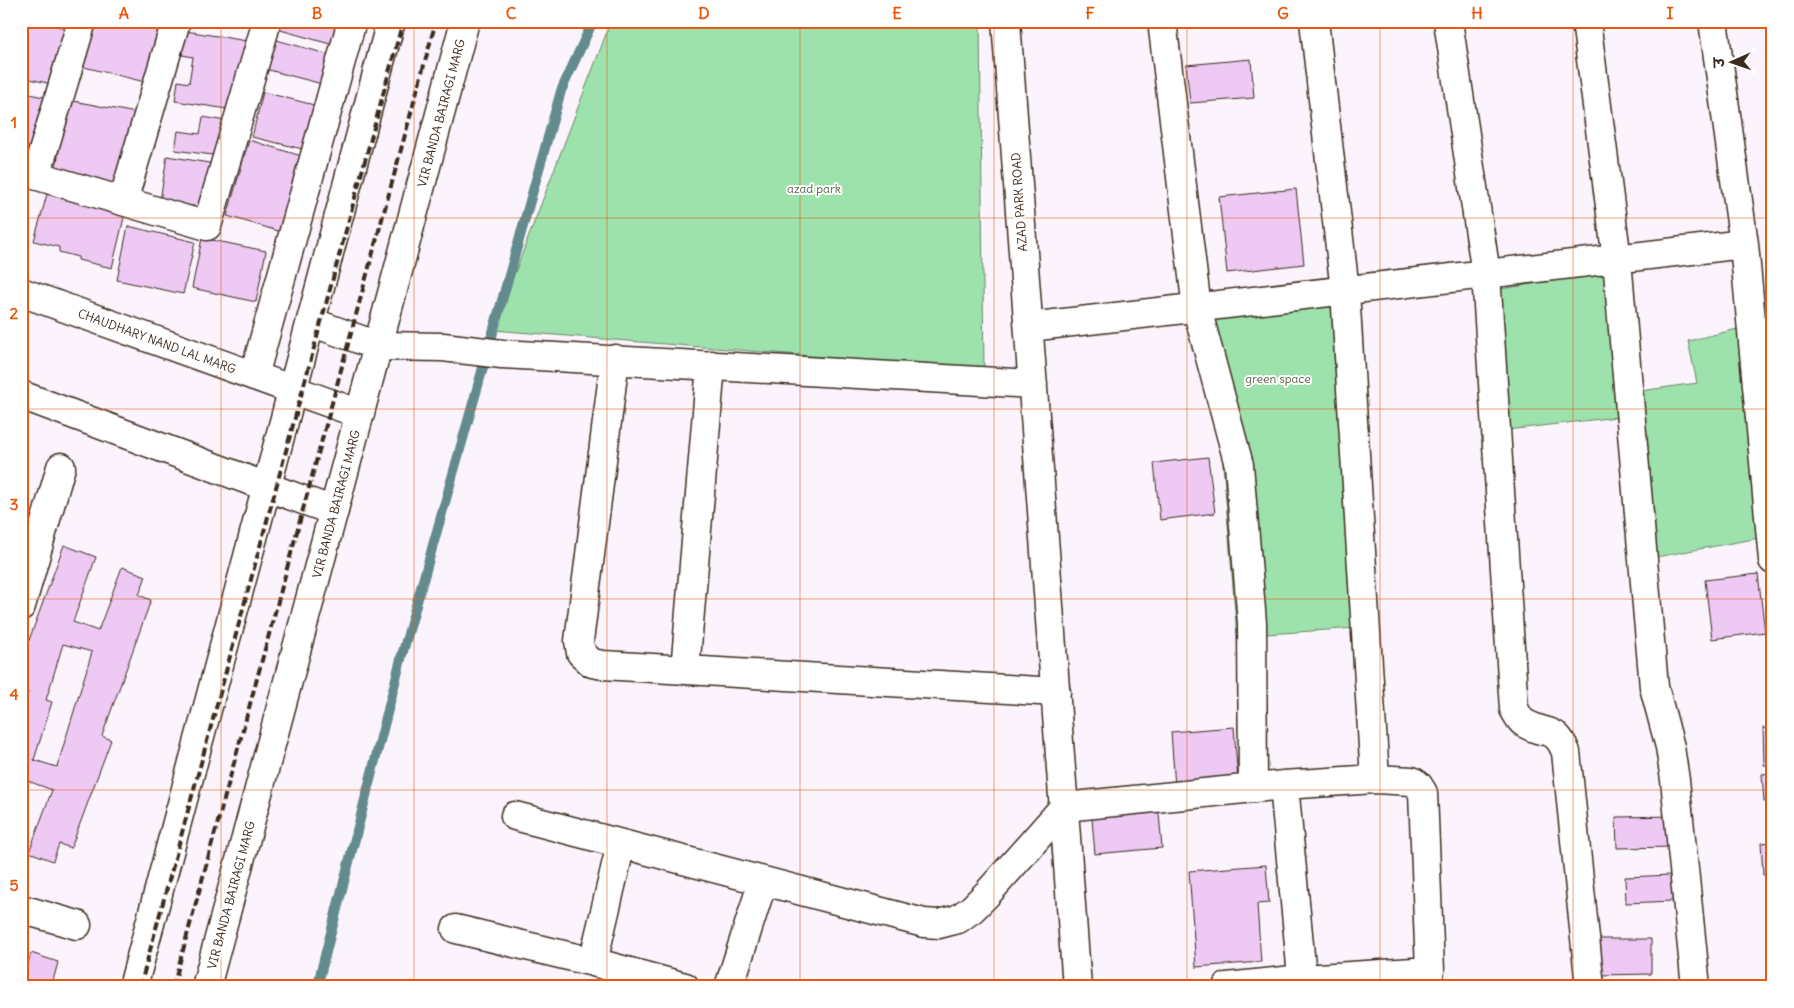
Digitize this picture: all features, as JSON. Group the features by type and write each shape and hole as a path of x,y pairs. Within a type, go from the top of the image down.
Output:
{"street":[{"path":"82,21 29,173 207,226 267,21"},
{"path":"123,201 176,21"},
{"path":"254,376 352,21"},
{"name":"VIR BANDA BAIRAGI MARG","path":"206,987 465,21"},
{"name":"AZAD PARK ROAD","path":"1006,21 1078,987"},
{"path":"1162,21 1197,309 1239,465 1252,623 1253,788"},
{"path":"1314,21 1345,291 1376,779"},
{"path":"1448,21 1486,274 1514,709 1525,724 1554,733 1562,741 1566,752 1590,987"},
{"path":"1586,21 1617,260 1654,686 1670,747 1674,772 1696,987"},
{"path":"1712,21 1744,244 1773,560"},
{"path":"133,987 311,322 386,22"},
{"path":"1029,327 1744,244"},
{"name":"CHAUDHARY NAND LAL MARG","path":"21,292 360,414"},
{"path":"311,322 378,346 443,347 502,354 1033,384"},
{"path":"615,359 579,641 581,653 592,663 1056,692"},
{"path":"685,670 711,365"},
{"path":"21,395 334,511"},
{"path":"21,606 61,467"},
{"path":"515,816 924,923 939,924 958,919 972,909 1064,807 1253,788 1376,779 1412,781 1418,784 1423,793 1430,971 1302,983 1227,987"},
{"path":"1284,786 1302,983"},
{"path":"593,962 622,844"},
{"path":"729,987 763,881"},
{"path":"21,908 77,925"},
{"path":"456,929 593,962 685,987"}],"green space":[{"name":"azad park","path":"611,21 980,21 984,370 493,330"},
{"path":"1608,272 1617,417 1507,430 1501,289"},
{"name":"green space","path":"1334,304 1357,628 1237,636 1217,390 1206,321"},
{"path":"1741,328 1759,538 1656,557 1640,391 1697,383 1688,341"}],"building":[{"path":"28,21 38,21 69,29 56,85 21,77 21,32 26,33"},
{"path":"88,21 165,21 149,83 76,65"},
{"path":"280,21 343,21 337,46 277,29"},
{"path":"186,31 247,41 234,110 175,101 178,81 189,83 193,57 182,55"},
{"path":"273,39 334,56 326,85 265,69"},
{"path":"1251,59 1254,98 1190,103 1186,65"},
{"path":"21,92 52,99 31,167 21,164"},
{"path":"263,92 318,106 307,150 252,137"},
{"path":"68,100 141,114 120,186 55,173"},
{"path":"203,117 231,122 220,156 175,150 178,131 200,134"},
{"path":"249,140 308,158 285,233 227,216"},
{"path":"167,156 215,164 206,208 160,201"},
{"path":"49,187 126,209 112,268 78,260 78,257 59,252 59,247 34,241"},
{"path":"1296,189 1304,264 1227,273 1219,197"},
{"path":"128,226 195,242 183,294 117,280"},
{"path":"202,238 266,251 256,302 192,288"},
{"path":"1208,457 1215,513 1160,520 1154,463"},
{"path":"64,545 96,557 73,622 98,631 122,567 146,576 139,595 151,600 102,736 111,740 71,848 59,844 53,861 29,852 52,790 28,781 21,800 21,710 28,692 21,690 23,678 21,678 21,662","holes":["63,644 92,652 57,767 34,760 52,702 46,700"]},
{"path":"1758,574 1765,632 1712,639 1705,580"},
{"path":"1234,727 1238,782 1175,787 1171,732"},
{"path":"1763,728 1773,728 1773,765 1764,765"},
{"path":"1773,773 1773,801 1764,802 1762,774"},
{"path":"1158,802 1162,848 1095,854 1091,808"},
{"path":"1675,816 1675,847 1617,848 1616,817"},
{"path":"1773,842 1773,875 1763,875 1761,843"},
{"path":"1266,865 1269,903 1257,904 1261,962 1196,967 1189,871"},
{"path":"1672,875 1673,901 1626,903 1625,877"},
{"path":"1598,939 1651,939 1651,974 1598,975"},
{"path":"31,953 58,962 52,985 56,987 21,987"}],"waterway":[{"path":"317,987 402,655 561,91 593,21"}],"railway":[{"path":"140,987 403,21"},
{"path":"173,987 436,21"}]}
